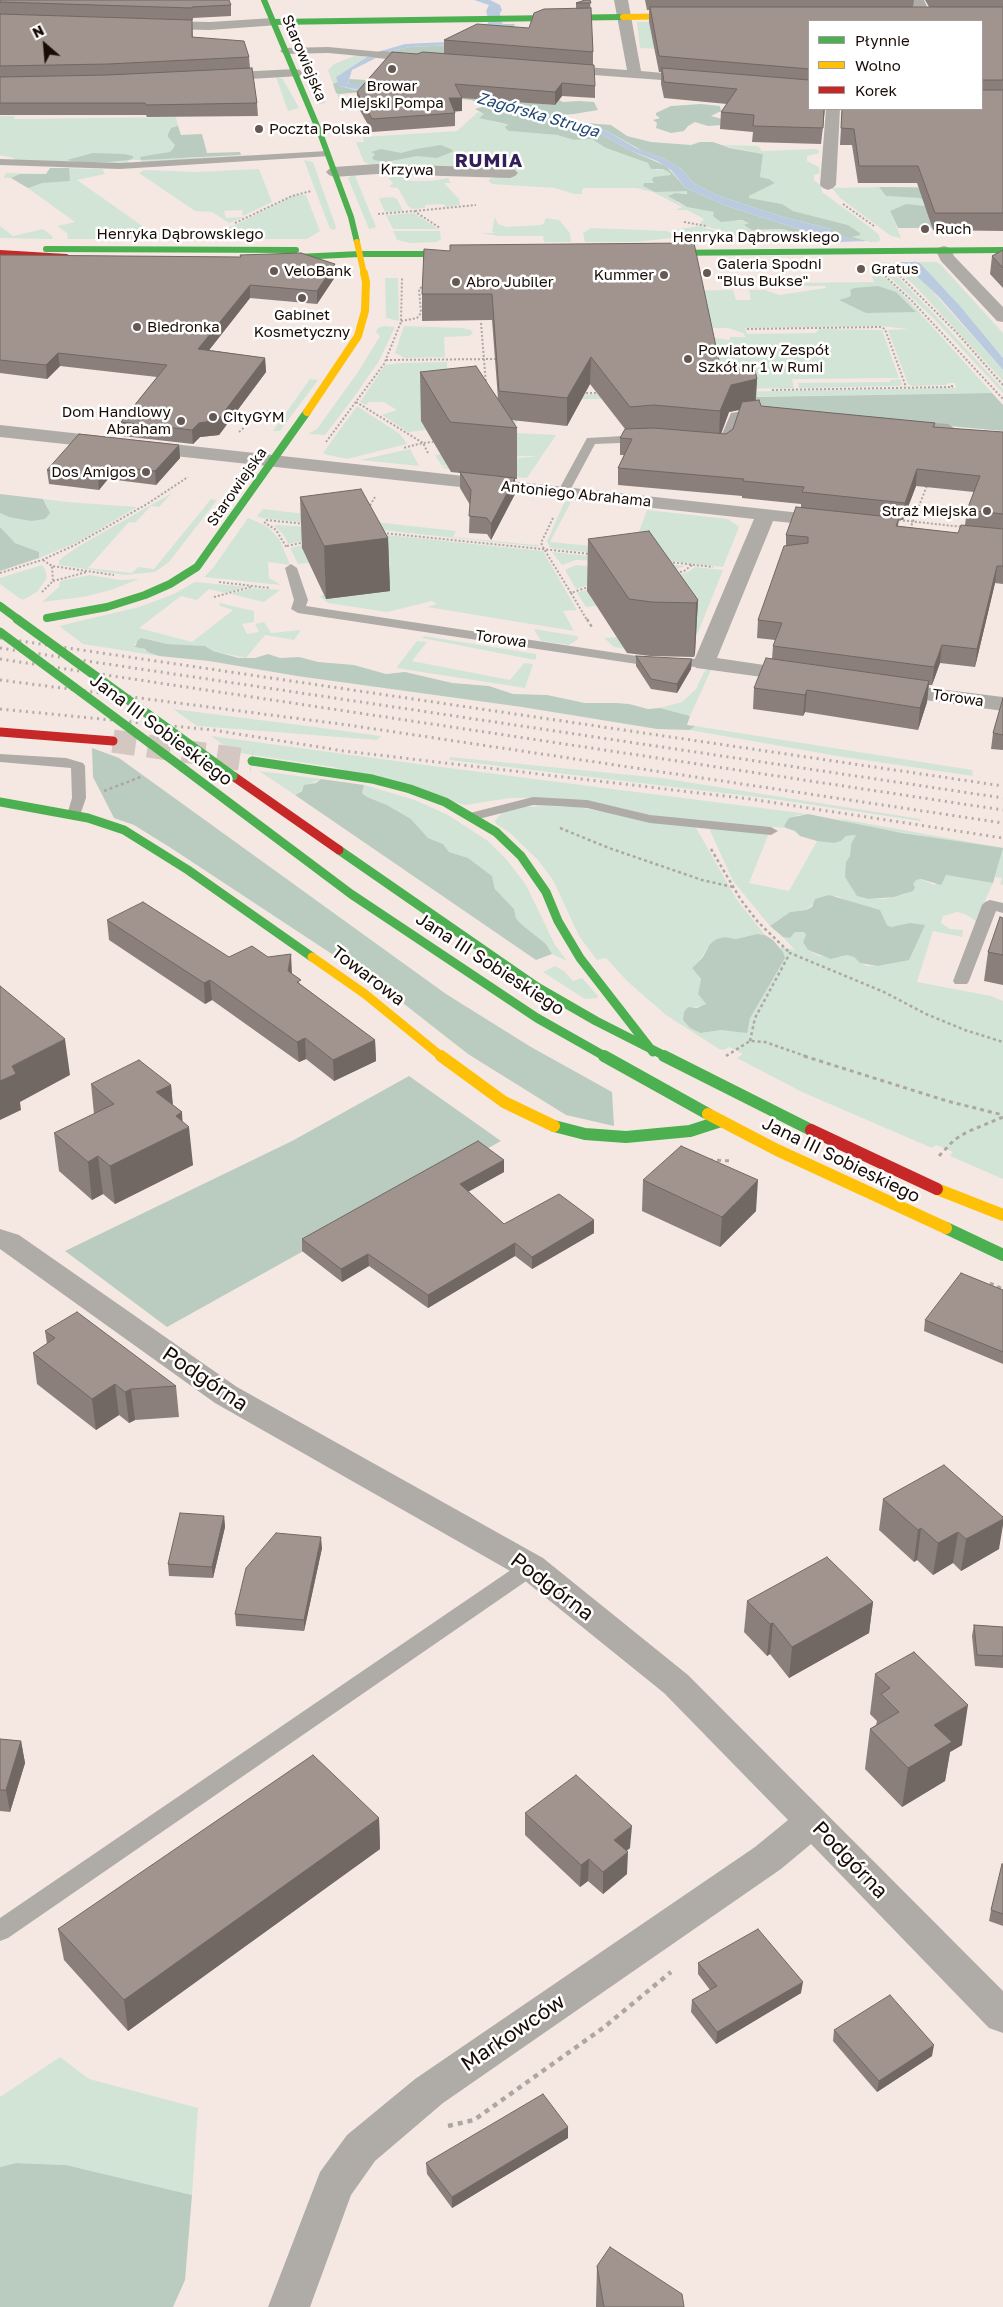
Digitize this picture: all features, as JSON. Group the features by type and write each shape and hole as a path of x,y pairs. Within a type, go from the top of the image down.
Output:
{"main road":[{"name":"Starowiejska","path":"47,618 107,607 145,595 170,584 197,568 232,522 272,461 342,364 358,336 366,300 366,282 351,217 295,73 284,51 264,0"},
{"path":"272,22 508,17 703,16"},
{"name":"Henryka Dąbrowskiego","path":"0,252 82,248 295,250 360,254 474,254"},
{"name":"Henryka Dąbrowskiego","path":"646,253 1003,250"},
{"name":"Jana III Sobieskiego","path":"0,606 233,776 536,987 653,1052 832,1141 927,1185 1003,1215"},
{"name":"Jana III Sobieskiego","path":"0,632 351,894 483,983 546,1022 722,1121 857,1188 1003,1256"},
{"path":"0,732 113,741"},
{"path":"252,761 372,779 410,789 445,802 496,832 521,856 546,892 558,921 580,958 653,1052"},
{"name":"Towarowa","path":"0,802 74,815 124,830 188,870 365,994 466,1076 504,1102 532,1117 558,1128 585,1134 626,1138 690,1131 722,1121"}],"street":[{"path":"621,0 634,72 632,75"},
{"path":"916,0 924,15"},
{"path":"142,24 210,26 272,22"},
{"path":"376,55 436,60"},
{"path":"544,68 711,82"},
{"path":"204,77 295,73"},
{"path":"828,185 832,110"},
{"name":"Krzywa","path":"334,172 376,169 510,173"},
{"path":"944,251 946,258 1003,316"},
{"name":"Antoniego Abrahama","path":"0,431 853,523"},
{"path":"704,663 766,514"},
{"name":"Torowa","path":"704,663 820,679"},
{"name":"Torowa","path":"868,686 1003,704"},
{"name":"Podgórna","path":"0,1238 226,1395 531,1567 676,1684 1003,2016"},
{"name":"Markowców","path":"289,2307 334,2185 361,2148 429,2090 768,1858 795,1837 810,1820"}],"lane":[{"path":"284,51 328,50 376,55"},
{"path":"0,162 120,166 327,154"},
{"path":"706,444 724,445 735,415 755,411 774,412"},
{"path":"903,424 948,428"},
{"path":"563,492 590,441 653,439"},
{"path":"291,568 298,590"},
{"name":"Torowa","path":"298,590 301,600 298,609 650,662 704,663"},
{"path":"0,758 66,762 78,766 79,798 74,815"},
{"path":"471,817 533,801 587,804 650,819 771,831"},
{"path":"961,981 990,905 1003,908"},
{"path":"0,1931 531,1567"}],"path":[{"path":"828,185 831,195 876,228"},
{"path":"234,224 292,196 311,191"},
{"path":"377,214 476,205"},
{"path":"414,211 442,230"},
{"path":"895,273 903,278 957,333 1003,385"},
{"path":"884,275 912,300 1003,399"},
{"path":"401,321 417,318 421,313 419,289 431,282"},
{"path":"481,323 486,385"},
{"path":"747,329 880,327 885,329 906,388"},
{"path":"386,360 495,359"},
{"path":"771,390 952,387 952,383"},
{"path":"576,393 605,393"},
{"path":"356,402 423,443"},
{"path":"0,573 42,560 75,546 147,504 203,466 224,444 264,412 280,412"},
{"path":"910,529 948,428"},
{"path":"394,450 433,442"},
{"path":"366,513 376,496"},
{"path":"553,517 541,543 597,636"},
{"path":"291,568 293,564 286,546 276,530 261,520 308,525"},
{"path":"374,532 594,555"},
{"path":"286,546 312,540"},
{"path":"42,560 52,566 122,576"},
{"path":"663,562 743,570"},
{"path":"675,573 684,571 693,565"},
{"path":"36,596 48,589 53,580 52,566"},
{"path":"53,580 89,572"},
{"path":"217,582 298,590"},
{"path":"571,593 596,584"},
{"path":"214,597 254,586"},
{"path":"104,791 146,774"},
{"path":"512,805 530,816 609,848 702,880 733,887"},
{"path":"700,823 733,887 758,922 790,953 876,988 957,1027 1003,1042"},
{"path":"750,1041 755,1018 790,953"},
{"path":"732,1061 724,1057 750,1041 765,1042 848,1071 947,1102 1003,1116"},
{"path":"939,1156 954,1140 1003,1116"},
{"path":"930,1152 948,1160"},
{"path":"485,2112 603,2028"}],"green space":[{"path":"704,21 661,49 640,48 637,22"},
{"path":"503,24 515,24 512,30 450,52 432,56 388,52 410,47 454,45 500,28"},
{"path":"357,55 367,57 336,77 366,91 339,94 342,100 339,100 328,70 334,64"},
{"path":"311,64 326,103 319,104 307,74"},
{"path":"276,77 283,79 299,108 288,111"},
{"path":"348,79 544,104 555,105 559,100 563,102 594,102 598,110 550,116 507,101 362,86 349,84"},
{"path":"338,82 339,86 354,90 451,92 588,127 629,150 666,166 686,188 724,205 817,235 822,234 839,242 805,239 784,229 752,230 744,225 749,223 742,220 721,222 713,216 714,212 687,207 668,196 675,193 687,194 687,191 655,192 643,186 644,183 654,183 652,179 654,177 671,175 663,169 651,169 648,163 606,148 592,139 574,140 557,135 509,131 505,127 508,125 506,124 479,118 484,114 475,109 482,107 482,105 471,100 361,92 339,94 336,93 333,84"},
{"path":"701,104 720,106 721,111 711,116 726,120 723,125 708,126 695,122 684,131 671,133 656,128 657,123 653,120 660,118 656,113 671,106"},
{"path":"478,112 485,114 494,122 508,125 506,129 509,131 557,135 574,140 597,140 606,148 648,163 656,170 663,169 670,173 672,175 655,183 644,183 643,185 687,191 689,193 670,194 678,203 687,207 710,211 734,221 747,221 749,223 745,225 759,231 784,229 805,239 760,235 737,236 699,224 704,219 687,210 676,210 682,207 653,192 636,188 586,188 582,189 582,194 574,194 555,188 492,184 488,181 491,178 518,173 513,170 372,165 364,162 356,142 364,142 363,137 457,131"},
{"path":"0,116 15,116 14,119 176,117 185,158 279,154 142,162 140,160 129,160 128,163 13,161 14,158 0,155"},
{"path":"586,123 611,125 627,136 651,142 691,145 700,142 713,142 730,148 763,154 760,177 775,183 749,196 749,198 782,204 793,211 848,225 860,233 860,235 852,237 869,242 854,240 831,232 831,229 783,217 719,196 695,184 681,169 663,158 643,151 601,128"},
{"path":"178,126 181,135 202,134 207,153 240,152 241,155 141,160 140,157 170,152 175,145 168,137 168,134 171,128"},
{"path":"441,145 453,150 452,152 437,158 417,156 386,162 374,160 372,158 375,154 371,152 381,149 401,153"},
{"path":"720,145 758,146 762,151 816,149 819,153 807,156 807,161 819,167 820,173 814,175 814,180 821,186 822,192 871,228 879,235 880,240 878,242 869,242 854,238 852,237 860,233 848,225 793,211 782,204 749,198 749,196 775,183 760,177 763,154"},
{"path":"93,153 124,154 133,156 133,158 129,160 83,163 67,160"},
{"path":"304,160 313,162 336,227 335,230 330,229"},
{"path":"50,168 102,169 105,174 77,180 161,239 68,239 67,233 57,226 75,222 14,178 4,178 6,173 46,174"},
{"path":"50,168 69,168 70,181 42,183 28,188 11,178 20,174 46,174"},
{"path":"259,169 272,202 243,216 242,210 224,211 226,218 244,217 229,223 212,212 195,211 139,173 144,170 195,172"},
{"path":"354,173 376,227 374,228 369,229 348,178"},
{"path":"399,176 412,181 432,181 448,178 451,183 444,183 459,199 460,205 445,207 444,204 425,205 425,208 412,209 408,206 398,188 389,187 393,183 388,178"},
{"path":"879,187 886,196 919,198 928,201 926,206 906,204 890,211 901,238 891,236 840,198 832,188"},
{"path":"879,187 949,188 928,201 919,198 886,196"},
{"path":"295,195 306,195 320,231 307,239 210,239 203,234 233,226"},
{"path":"393,197 397,199 403,211 385,212 379,198"},
{"path":"906,204 926,206 932,228 898,228 890,211"},
{"path":"414,213 438,229 393,229 386,215"},
{"path":"495,217 498,224 507,227 541,225 546,218 559,220 570,233 571,242 544,242 543,236 499,236 481,233 495,233 492,231"},
{"path":"0,226 13,236 43,229 53,239 0,238"},
{"path":"700,226 731,236 684,236 673,230"},
{"path":"591,228 667,231 680,237 636,242 585,242 583,233"},
{"path":"393,231 440,231 441,239 437,242 410,243 397,240"},
{"path":"880,262 904,264 923,281 1003,370 1003,381 915,286 905,277"},
{"path":"915,262 937,262 942,266 1003,333 1003,358 960,306 920,263"},
{"path":"878,266 899,278 1003,389 1003,393 932,317"},
{"path":"869,268 888,280 910,302 1003,405 992,393 530,400 514,427 517,433 556,435 527,478 443,468 538,456 522,456 442,466 435,455 441,454 426,430 408,432 382,415 397,410 384,402 369,402 366,405 360,402 385,365 401,363 447,362 448,384 482,396 956,388 955,383 912,386 908,384 888,330 908,329 880,326 745,328 747,334 816,333 819,329 882,330 899,378 792,379 794,388 718,389 707,337 730,340 730,337 746,337 743,333 728,328 705,328 594,292 733,290 736,300 751,300 749,290 765,290 779,295 826,288 825,286 790,286 788,283 874,282"},
{"path":"385,278 398,278 399,321 386,318"},
{"path":"878,286 896,292 916,312 866,313 839,300 849,297 851,295 850,290 854,288"},
{"path":"384,326 395,327 379,361 354,397 325,435 308,434 317,429 358,372 380,336 376,332 378,328"},
{"path":"404,326 462,328 471,330 473,333 469,336 444,337 445,357 405,358 395,353"},
{"path":"310,379 318,380 280,431 273,431"},
{"path":"900,379 902,384 899,386 799,388 798,383 890,382 890,380"},
{"path":"992,393 1003,405 1003,431 754,408 753,397"},
{"path":"357,406 400,434 407,444 347,459 324,454"},
{"path":"410,449 419,466 360,460"},
{"path":"172,493 159,507 151,506 135,523 129,522 88,568 132,573 138,567 154,569 211,499 217,500 169,562 155,572 125,575 59,565 59,561 63,557 79,546"},
{"path":"0,494 43,499 50,513 45,519 31,521 9,517 0,513"},
{"path":"43,499 137,507 76,543 39,558 38,552 15,543 8,537 0,527 0,513 9,517 48,508"},
{"path":"565,501 571,502 550,542 632,550 647,510 728,519 739,527 723,567 550,548 547,541"},
{"path":"263,509 355,520 350,528 257,516"},
{"path":"248,518 267,526 280,540 290,565 268,562 269,578 281,585 204,577 213,568"},
{"path":"366,521 456,531 453,537 536,544 540,547 362,528"},
{"path":"274,526 311,527 343,532 288,544 283,534"},
{"path":"0,527 15,543 39,552 39,558 0,571"},
{"path":"357,532 543,551 577,610 563,611 574,631 427,607 437,604 432,601 387,612 328,603 319,596 324,595 327,599 390,590 302,549 309,563 298,564 290,548"},
{"path":"552,552 686,566 665,573 588,585 576,589 565,570 576,565 595,567 596,561 576,560 562,565"},
{"path":"42,565 47,578 37,592 22,600 0,584 0,578"},
{"path":"695,567 723,570 693,645 652,653 614,647 604,638 617,637 588,592 597,606 586,607 577,593 597,586 680,574 688,572"},
{"path":"90,575 120,580 139,579 111,590 83,597 42,602 59,587 60,581"},
{"path":"195,582 247,587 225,593 209,589 197,600 181,596 139,628 192,642 233,610 220,606 219,603 254,611 254,622 242,624 247,634 259,632 255,624 264,622 271,633 301,630 294,640 265,635 246,658 213,651 205,646 167,644 143,638 134,645 159,656 83,644 59,626 139,607 174,594"},
{"path":"253,588 280,590 264,602 231,594"},
{"path":"534,629 577,636 578,639 569,645 541,641"},
{"path":"424,636 536,654 536,658 535,660 422,638"},
{"path":"142,638 167,644 205,646 213,651 239,658 255,658 268,654 280,658 299,657 318,662 354,665 386,674 405,672 452,683 489,686 513,694 547,695 585,703 616,703 648,709 660,708 690,716 687,725 695,726 690,730 657,729 522,707 297,676 209,661 159,656 145,649 135,647 138,640"},
{"path":"417,641 427,642 412,661 510,680 524,663 533,664 525,688 396,668"},
{"path":"709,668 711,670 690,716 660,708 682,702 696,689 704,672"},
{"path":"173,709 381,736 377,740 197,726"},
{"path":"695,726 972,770 973,776 837,756 690,730"},
{"path":"211,736 808,814 797,815 788,821 784,826 786,828 658,817 620,808 548,798 510,798 465,805 333,767 233,752"},
{"path":"92,748 119,758 446,994 531,1047 612,1092 614,1126 566,1115 468,1054 385,989 171,848 134,825 114,818 93,777"},
{"path":"450,757 661,778 921,819 920,821 773,799 449,760"},
{"path":"259,771 321,779 310,784 295,795"},
{"path":"321,779 364,785 362,793 367,797 387,805 411,819 428,838 443,844 449,852 468,858 492,876 495,889 514,909 516,918 546,944 552,954 536,960 295,795 302,791 304,785 316,783"},
{"path":"364,785 415,800 448,815 488,841 507,860 526,885 555,945 567,961 552,954 546,944 521,924 516,918 514,909 495,889 492,876 467,858 449,852 443,844 428,838 411,819 387,805 367,797 362,792"},
{"path":"524,807 576,807 695,826 737,900 765,935 757,934 736,939 725,937 710,944 692,968 701,979 698,994 706,1004 693,1007 701,1033 721,1030 736,1031 781,947 795,950 783,937 790,938 795,932 804,932 806,935 803,942 808,950 819,956 840,957 847,955 854,957 860,963 867,966 885,965 903,960 899,926 891,927 887,925 880,910 852,903 837,896 814,903 806,910 790,912 770,926 733,881 708,826 769,833 749,883 789,891 817,841 834,843 841,841 846,836 857,835 851,844 850,856 846,862 869,899 884,899 905,894 915,880 921,879 934,885 946,875 993,883 976,921 965,914 957,912 943,916 941,923 950,929 963,930 962,937 933,931 917,982 991,996 1003,1001 1003,1179 950,1156 953,1152 936,1145 932,1148 802,1092 737,1058 743,1054 729,1047 724,1050 719,1049 666,1015 628,982 606,958 597,960 579,936 553,880 538,860 509,832 496,824 495,821 503,811"},
{"path":"808,814 902,833 1003,848 993,883 946,875 941,885 921,879 916,880 913,884 915,887 913,891 894,897 869,899 857,896 845,877 846,862 850,856 851,844 856,835 846,836 841,841 834,843 817,841 800,836 795,831 784,826 789,818"},
{"path":"836,818 1003,848 1003,885 1000,884 1002,878 995,877 1000,858 947,840 856,825"},
{"path":"829,895 880,910 887,925 891,927 910,923 925,925 909,960 878,966 860,963 854,957 847,955 831,959 808,950 803,942 806,935 804,932 795,932 790,938 783,937 770,926 790,912 806,910 812,907 815,899"},
{"path":"757,934 765,935 773,940 783,952 785,958 750,1018 747,1033 721,1030 701,1033 690,1028 683,1020 684,1012 688,1007 697,1008 706,1004 698,994 701,979 692,968 703,957 710,944 717,939 725,937 736,939"},
{"path":"555,966 564,971 573,981 582,978 598,996 597,998 585,999 543,972"},
{"path":"409,1076 501,1141 167,1327 65,1251 292,1141"},
{"path":"60,2057 89,2079 198,2108 192,2195 66,2165 16,2163 0,2167 0,2097"},
{"path":"16,2163 66,2165 192,2195 185,2280 173,2307 0,2307 0,2167"}],"water":[{"path":"474,0 490,0 500,5 502,10 500,21 503,23 500,28 454,45 410,47 374,53 405,44 446,42 487,25 489,21 486,11 489,5"},
{"path":"367,57 378,57 352,70 348,83 375,87 436,86 507,101 541,114 601,128 636,148 663,158 681,169 695,184 719,196 783,217 831,229 835,231 832,232 854,240 868,241 901,258 920,263 960,306 1003,358 1003,370 940,298 904,264 874,252 839,242 822,234 817,235 724,205 686,188 671,170 657,161 629,150 588,127 451,92 419,88 366,91 339,86 336,77"}],"pier":[{"path":"868,241 915,262 897,262 839,242"}],"building":[{"path":"0,0 229,0 231,5 192,8 0,2"},
{"path":"590,0 591,3 576,3"},
{"path":"650,7 1003,7 1003,80 983,80 983,20 808,20 808,69 659,56"},
{"path":"591,8 593,52 444,40 477,24 529,28 534,13 544,9"},
{"path":"0,14 192,20 192,37 244,41 249,57 108,64 0,66"},
{"path":"392,52 417,54 423,52 594,65 595,86 562,83 555,92 455,84 462,98 449,98 455,113 372,119 357,92"},
{"path":"252,68 257,103 146,105 145,103 0,103 0,77 108,75"},
{"path":"662,68 808,80 808,110 824,110 823,128 753,126 754,115 721,112 737,89 664,82"},
{"path":"983,90 1003,90 1003,213 935,213 918,166 859,166 854,129 841,128 842,110 983,110"},
{"path":"694,243 721,370 755,370 757,379 731,385 720,411 654,405 630,407 591,357 567,398 499,391 492,294 422,294 424,249 450,251 450,245"},
{"path":"1003,250 1003,268 992,256"},
{"path":"301,253 335,264 317,291 250,285 198,349 265,358 218,420 199,423 192,430 121,422 167,365 58,353 46,365 0,360 0,255 241,257 240,255"},
{"path":"476,366 517,428 450,422 420,372"},
{"path":"759,400 761,406 935,423 933,427 1003,432 1003,514 967,510 980,476 917,469 905,503 802,492 804,487 743,481 744,479 618,468 632,439 620,438 625,429 654,428 726,434 733,429 742,402"},
{"path":"79,434 179,445 155,471 106,466 98,476 47,470"},
{"path":"460,472 515,478 491,524 487,518 469,516 471,490"},
{"path":"361,489 388,538 324,546 300,497"},
{"path":"796,507 899,518 896,526 958,533 961,525 1003,529 1003,566 997,566 977,649 942,645 934,667 773,646 782,623 758,620 784,546 808,543 808,537 786,535"},
{"path":"649,531 698,600 696,603 652,602 629,599 588,539"},
{"path":"636,656 692,659 677,684 651,679"},
{"path":"766,658 929,681 920,708 807,690 805,695 754,688"},
{"path":"1003,698 1003,735 993,733"},
{"path":"143,902 229,957 252,946 268,957 291,954 288,971 301,980 297,982 375,1040 333,1060 305,1038 297,1042 210,980 204,983 107,920"},
{"path":"1000,917 1003,918 1003,955 988,952"},
{"path":"0,986 65,1039 12,1066 16,1074 0,1081"},
{"path":"139,1060 171,1085 156,1092 182,1112 176,1116 189,1127 110,1166 98,1156 88,1162 54,1133 114,1104 91,1084"},
{"path":"478,1141 504,1160 460,1184 504,1224 559,1194 594,1220 532,1257 515,1243 428,1295 368,1254 341,1269 302,1239"},
{"path":"681,1146 758,1180 722,1217 643,1180"},
{"path":"961,1273 1003,1290 1003,1352 925,1320"},
{"path":"77,1312 176,1386 131,1389 125,1392 115,1384 92,1399 33,1353 55,1338 45,1331"},
{"path":"944,1465 1003,1519 966,1539 958,1532 938,1543 921,1528 918,1530 883,1499"},
{"path":"180,1513 224,1516 212,1567 168,1564"},
{"path":"276,1533 321,1537 304,1620 235,1614 246,1568"},
{"path":"827,1557 873,1602 792,1647 773,1623 770,1624 747,1601"},
{"path":"974,1625 1003,1627 1003,1656 977,1655"},
{"path":"914,1652 968,1705 934,1725 952,1742 908,1768 870,1729 899,1712 881,1694 890,1688 875,1674"},
{"path":"0,1739 21,1741 6,1790 0,1790"},
{"path":"313,1755 379,1818 124,2000 58,1929"},
{"path":"576,1775 632,1826 614,1840 628,1852 603,1872 589,1859 581,1865 525,1813"},
{"path":"1003,1864 1003,1914 991,1910"},
{"path":"758,1929 803,1982 717,2032 692,2000 717,1986 698,1963"},
{"path":"890,1995 934,2045 879,2081 834,2030"},
{"path":"543,2094 568,2127 452,2197 426,2163"},
{"path":"610,2247 682,2294 684,2307 604,2307 597,2266"}],"tunnel":[{"path":"113,741 252,761"}],"railway":[{"path":"0,638 1003,786"},
{"path":"0,648 1003,798"},
{"path":"0,659 1003,810"},
{"path":"0,680 348,725 1003,823"},
{"path":"0,709 213,730 344,751 750,799 1003,838"}],"traffic: fast":[{"path":"264,0 320,133 351,217 357,242"},
{"path":"273,22 623,17"},
{"path":"46,249 296,250"},
{"path":"659,253 1003,250"},
{"path":"276,258 360,254 461,254"},
{"path":"47,618 107,607 145,595 170,584 197,567 307,412"},
{"path":"0,606 233,776"},
{"path":"0,632 183,768"},
{"path":"252,761 372,779 410,789 445,802 496,832 521,856 546,892 558,921 580,958 653,1052"},
{"path":"183,768 351,894 537,1018 708,1114"},
{"path":"0,802 88,818 124,830 188,870 312,957"},
{"path":"339,850 537,987 596,1021 811,1130"},
{"path":"554,1126 585,1134 626,1137 690,1131 721,1121"},
{"path":"946,1228 1003,1255"}],"traffic: slow":[{"path":"623,17 686,16"},
{"path":"307,412 358,336 365,311 366,282 357,242"},
{"path":"312,957 365,994 466,1076 504,1102 554,1126"},
{"path":"708,1114 777,1150 946,1228"},
{"path":"937,1189 1003,1215"}],"traffic: jam":[{"path":"0,253 66,257"},
{"path":"0,732 113,741"},
{"path":"233,776 339,850"},
{"path":"811,1130 937,1189"}],"place":[{"name":"Browar Miejski Pompa","path":"392,69"},
{"name":"Poczta Polska","path":"259,129"},
{"name":"Ruch","path":"925,229"},
{"name":"Gratus","path":"861,269"},
{"name":"VeloBank","path":"274,271"},
{"name":"Galeria Spodni \"Blus Bukse\"","path":"707,273"},
{"name":"Kummer","path":"664,275"},
{"name":"Abro Jubiler","path":"456,282"},
{"name":"Gabinet Kosmetyczny","path":"302,298"},
{"name":"Biedronka","path":"137,327"},
{"name":"Powiatowy Zespół Szkół nr 1 w Rumi","path":"688,359"},
{"name":"CityGYM","path":"213,417"},
{"name":"Dom Handlowy Abraham","path":"181,421"},
{"name":"Dos Amigos","path":"146,472"},
{"name":"Straż Miejska","path":"987,511"}],"district":[{"name":"RUMIA","path":"489,161"}],"water label":[{"name":"Zagórska Struga","path":"538,115"}]}
